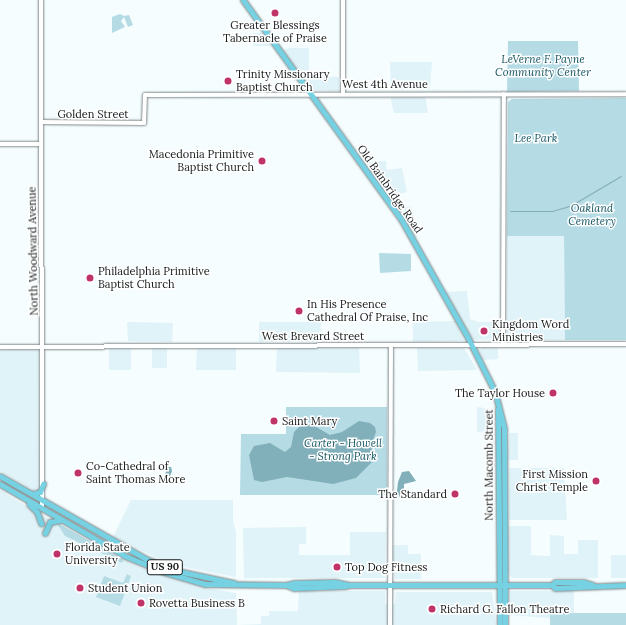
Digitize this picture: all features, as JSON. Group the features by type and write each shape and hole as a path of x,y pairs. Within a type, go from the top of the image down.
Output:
{"main road":[{"name":"Old Bainbridge Road","path":"243,0 401,219 471,345 498,404"},
{"name":"North Macomb Street","path":"498,404 504,429 500,625"},
{"name":"US 90","path":"0,476 43,502 151,561 182,572 241,585"},
{"name":"US 90","path":"0,484 126,556 159,570 205,584 286,585 294,583 325,582 349,585 552,585 556,582 583,582 594,585 626,585"},
{"path":"28,493 37,494 43,484"},
{"path":"23,498 37,512 41,523"},
{"path":"45,534 51,521 61,520"},
{"name":"North Macomb Street","path":"502,585 505,625"}],"street":[{"name":"North Woodward Avenue","path":"41,0 44,510"},
{"path":"343,0 343,93"},
{"name":"West 4th Avenue","path":"144,123 144,95 343,93 626,94"},
{"path":"503,344 504,94"},
{"name":"Golden Street","path":"41,122 144,123"},
{"path":"0,144 41,144"},
{"name":"West Brevard Street","path":"0,346 626,344"},
{"path":"390,625 391,345"}],"shaded area":[{"path":"253,33 263,33 270,46 253,46"},
{"path":"289,48 309,48 309,74 299,76 282,51"},
{"path":"390,62 432,62 430,89 391,89"},
{"path":"306,76 339,77 339,91 310,90 301,78"},
{"path":"390,96 425,96 428,113 394,113"},
{"path":"386,161 387,170 402,168 407,192 388,197 363,162"},
{"path":"411,206 417,236 416,238 397,209"},
{"path":"507,236 564,236 565,340 507,340"},
{"path":"467,291 470,319 479,322 501,322 498,339 473,340 445,292"},
{"path":"455,321 464,341 413,342 413,322"},
{"path":"127,322 173,323 172,342 128,341"},
{"path":"259,322 321,322 320,342 259,342"},
{"path":"109,347 131,347 131,370 109,370"},
{"path":"152,347 167,347 167,368 152,368"},
{"path":"197,347 236,348 236,370 196,370"},
{"path":"359,347 360,373 276,372 277,348"},
{"path":"417,347 464,348 477,370 418,371"},
{"path":"482,347 498,348 498,359 483,360 479,350"},
{"path":"37,349 39,351 40,485 35,491 0,471 0,350"},
{"path":"477,407 493,409 494,431 477,432"},
{"path":"359,421 370,423 375,427 376,432 371,445 374,454 372,462 356,478 333,484 287,477 262,482 254,480 249,455 254,446 270,443 285,452 291,447 294,432 302,424 311,424 330,435 342,432"},
{"path":"509,433 518,433 518,460 508,460"},
{"path":"167,467 171,467 172,471 169,479 165,475"},
{"path":"509,468 564,468 567,520 509,520"},
{"path":"409,471 416,481 404,484 404,498 400,498 397,491 398,482 402,472"},
{"name":"Florida State University","path":"0,490 32,510 139,567 211,589 236,593 237,625 0,625"},
{"name":"Florida State University","path":"131,500 233,500 233,521 236,532 236,577 170,564 113,537"},
{"path":"508,526 531,526 531,555 550,556 550,535 564,536 564,554 578,554 578,540 598,540 598,578 512,578 508,573"},
{"path":"306,527 306,544 299,544 299,555 350,555 350,532 386,532 385,578 244,578 243,528"},
{"path":"392,545 408,545 408,554 421,554 421,579 395,579 392,566"},
{"path":"611,555 626,555 626,578 611,578"},
{"path":"299,591 385,591 385,604 395,604 396,592 492,592 496,625 237,625 261,624 261,616 269,616 269,611 298,611"},
{"path":"509,591 574,591 574,613 551,613 550,618 508,615"}],"green space":[{"path":"120,14 124,16 129,15 133,25 128,27 124,17 121,21 125,27 112,33 112,17"},
{"name":"LeVerne F. Payne Community Center","path":"508,41 578,41 579,91 507,92"},
{"name":"Oakland Cemetery","path":"626,98 626,340 565,340 564,236 507,236 508,102 512,99"},
{"path":"379,253 411,254 411,271 380,273"},
{"name":"Carter - Howell - Strong Park","path":"286,407 387,407 387,495 240,495 241,434 286,434"},
{"path":"56,522 123,560 122,563 65,536"},
{"path":"127,574 131,576 120,606 96,597 104,576 123,583"},
{"path":"550,613 626,613 626,625 550,625"}],"waterway":[{"path":"510,211 552,211 570,206 621,176"}],"place":[{"name":"Greater Blessings Tabernacle of Praise","path":"275,13"},
{"name":"Trinity Missionary Baptist Church","path":"228,81"},
{"name":"Macedonia Primitive Baptist Church","path":"262,161"},
{"name":"Philadelphia Primitive Baptist Church","path":"90,278"},
{"name":"In His Presence Cathedral Of Praise, Inc","path":"299,311"},
{"name":"Kingdom Word Ministries","path":"484,331"},
{"name":"The Taylor House","path":"553,393"},
{"name":"Saint Mary","path":"274,421"},
{"name":"Co-Cathedral of Saint Thomas More","path":"78,473"},
{"name":"First Mission Christ Temple","path":"596,481"},
{"name":"The Standard","path":"455,494"},
{"name":"Florida State University","path":"57,554"},
{"name":"Top Dog Fitness","path":"337,567"},
{"name":"Student Union","path":"80,588"},
{"name":"Rovetta Business B","path":"141,603"},
{"name":"Richard G. Fallon Theatre","path":"432,609"}],"park label":[{"name":"Lee Park","path":"536,138"}]}
